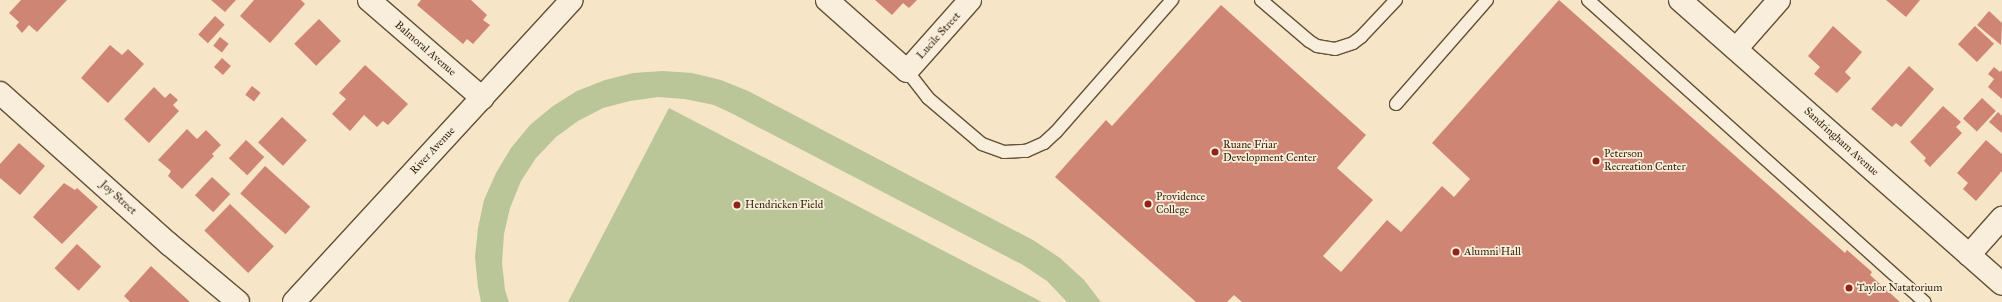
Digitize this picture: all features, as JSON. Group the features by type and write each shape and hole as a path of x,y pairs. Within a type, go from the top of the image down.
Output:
{"street":[{"name":"Balmoral Avenue","path":"369,0 482,98"},
{"name":"River Avenue","path":"294,302 572,0"},
{"path":"827,0 907,71"},
{"name":"Lucile Street","path":"907,71 970,0"},
{"name":"Sandringham Avenue","path":"1680,0 2002,284"},
{"path":"1736,49 1779,0"},
{"name":"Joy Street","path":"0,93 169,244 238,302"},
{"path":"1969,255 2002,218"}],"lane":[{"path":"907,71 928,98 982,144 1004,152 1026,151 1044,143 1056,132 1172,0"},
{"path":"1261,0 1309,41 1317,46 1335,49 1344,47 1361,37 1396,0"},
{"path":"1396,104 1487,0"},
{"path":"1588,0 1924,302"}],"green space":[{"path":"663,71 692,73 721,80 748,91 1033,240 1060,258 1084,280 1101,302 1067,302 1047,281 1023,265 714,105 685,99 658,97 630,101 603,108 578,121 556,137 536,158 521,181 510,208 504,234 502,263 505,290 509,302 481,302 475,257 478,228 484,200 496,173 511,148 530,125 553,106 577,91 605,80 633,73"},
{"name":"Hendricken Field","path":"669,108 1042,302 568,302"}],"building":[{"path":"21,0 67,0 37,32 29,25 22,33 16,26 19,22 9,13"},
{"path":"211,0 236,0 225,12"},
{"path":"254,0 301,0 305,4 270,43 240,16"},
{"path":"421,0 471,0 487,15 483,20 490,25 473,44 467,39 463,44 417,5"},
{"path":"875,0 917,0 909,8 903,3 892,15"},
{"path":"1559,0 1845,253 1847,250 1872,272 1870,275 1900,302 1242,302 1234,295 1227,302 1196,302 1055,177 1106,120 1112,126 1221,5 1366,135 1337,168 1373,200 1323,256 1341,272 1387,220 1401,232 1442,186 1454,197 1470,179 1432,143"},
{"path":"1886,0 1920,0 1906,17"},
{"path":"1989,11 2002,23 2001,45 1977,25"},
{"path":"215,16 225,25 208,43 198,35"},
{"path":"319,19 341,41 316,66 294,44"},
{"path":"1833,26 1862,52 1845,72 1851,78 1837,93 1814,74 1820,67 1808,56"},
{"path":"1975,26 1994,44 1977,62 1958,44"},
{"path":"220,37 229,44 222,52 213,46"},
{"path":"110,45 122,55 128,49 144,64 108,103 81,78"},
{"path":"222,58 231,66 223,75 214,67"},
{"path":"365,65 408,104 388,125 383,121 377,127 364,115 350,131 332,114 346,99 339,93"},
{"path":"1909,66 1934,89 1901,127 1896,123 1892,127 1871,109"},
{"path":"1994,67 2000,72 2002,70 2002,99 1988,87 1994,79 1988,74"},
{"path":"252,86 261,93 254,101 245,95"},
{"path":"154,87 165,98 170,93 178,100 173,105 179,111 149,143 124,119"},
{"path":"1982,98 1996,111 1977,131 1963,118"},
{"path":"1943,106 1961,122 1956,127 1962,133 1930,167 1924,161 1926,158 1910,142"},
{"path":"1998,112 2002,116 2002,133 1989,122"},
{"path":"282,117 307,140 283,166 258,143"},
{"path":"187,129 197,139 206,130 221,145 212,154 214,156 182,189 168,176 171,171 158,160"},
{"path":"246,140 264,157 247,175 229,158"},
{"path":"1986,140 2002,154 2002,171 1976,201 1963,189 1968,183 1957,173"},
{"path":"19,143 45,166 20,195 0,178 0,164"},
{"path":"265,166 310,207 286,234 240,193"},
{"path":"212,177 230,194 213,212 195,195"},
{"path":"64,183 75,190 77,188 98,207 62,244 33,217"},
{"path":"230,204 274,246 248,273 204,231"},
{"path":"77,244 101,267 79,291 54,268"},
{"path":"151,266 190,302 130,302 124,296"}],"place":[{"name":"Ruane Friar Development Center","path":"1215,152"},
{"name":"Peterson Recreation Center","path":"1596,161"},
{"name":"Providence College","path":"1148,204"},
{"name":"Hendricken Field","path":"737,205"},
{"name":"Alumni Hall","path":"1456,252"},
{"name":"Taylor Natatorium","path":"1849,288"}]}
